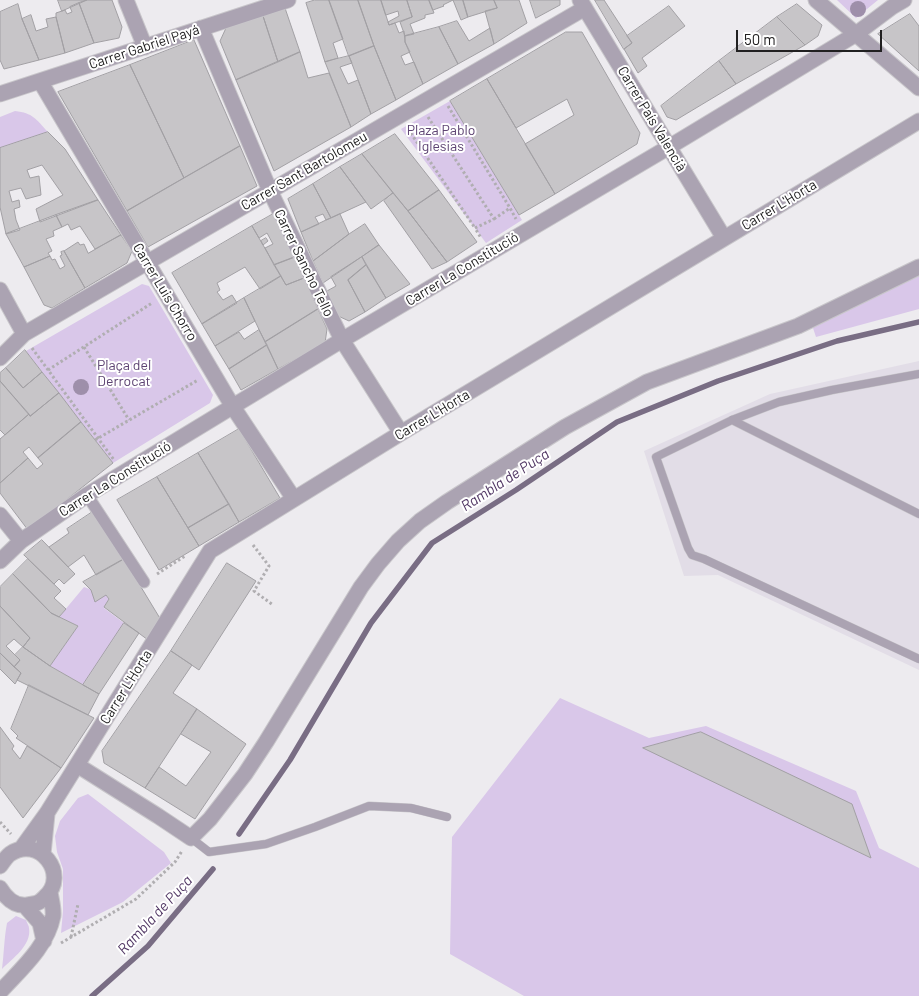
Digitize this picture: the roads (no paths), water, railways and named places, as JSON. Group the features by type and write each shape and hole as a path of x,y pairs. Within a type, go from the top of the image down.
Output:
{"street":[{"path":"126,0 145,47"},
{"name":"Carrer Gabriel Payá","path":"0,94 201,28 268,3 288,0"},
{"path":"816,0 919,88"},
{"name":"Carrer La Constitució","path":"0,561 21,540 87,495 342,340 856,34 904,0"},
{"name":"Carrer Sant Bartolomeu","path":"0,358 24,334 420,104 582,4"},
{"name":"Carrer País Valencià","path":"582,4 724,238"},
{"name":"Carrer Sancho Tello","path":"201,28 270,191 342,340 401,433"},
{"name":"Carrer Luis Chorro","path":"40,82 233,407 294,499"},
{"name":"Carrer L'Horta","path":"7,855 47,813 210,551 401,433 919,121"},
{"path":"77,765 190,838 210,819 245,774 361,587 398,541 420,521 565,427 647,382 798,326 919,267"},
{"path":"0,290 24,334"},
{"path":"87,495 144,582"},
{"path":"0,514 21,540"},
{"name":"Carrer L'Horta","path":"44,854 47,813"},
{"path":"0,888 6,897 16,904 24,906 39,902 50,892 55,879 52,865 44,854 33,849 7,855"},
{"path":"0,992 40,947 54,914 50,892"},
{"path":"24,906 40,923 40,947"}],"lane":[{"path":"919,374 779,402 732,420 656,457 692,555 919,659"},
{"path":"732,420 919,514"},
{"path":"190,838 209,852 266,844 368,806 411,808 447,817"}],"waterway":[{"name":"Rambla de Puça","path":"239,834 290,760 371,623 432,543 516,490 617,422 718,381 837,341 919,322"},
{"name":"Rambla de Puça","path":"92,996 148,946 213,869"}],"park label":[{"name":"Plaza Pablo Iglesias","path":"441,138"},
{"name":"Plaça del Derrocat","path":"124,374"}]}
